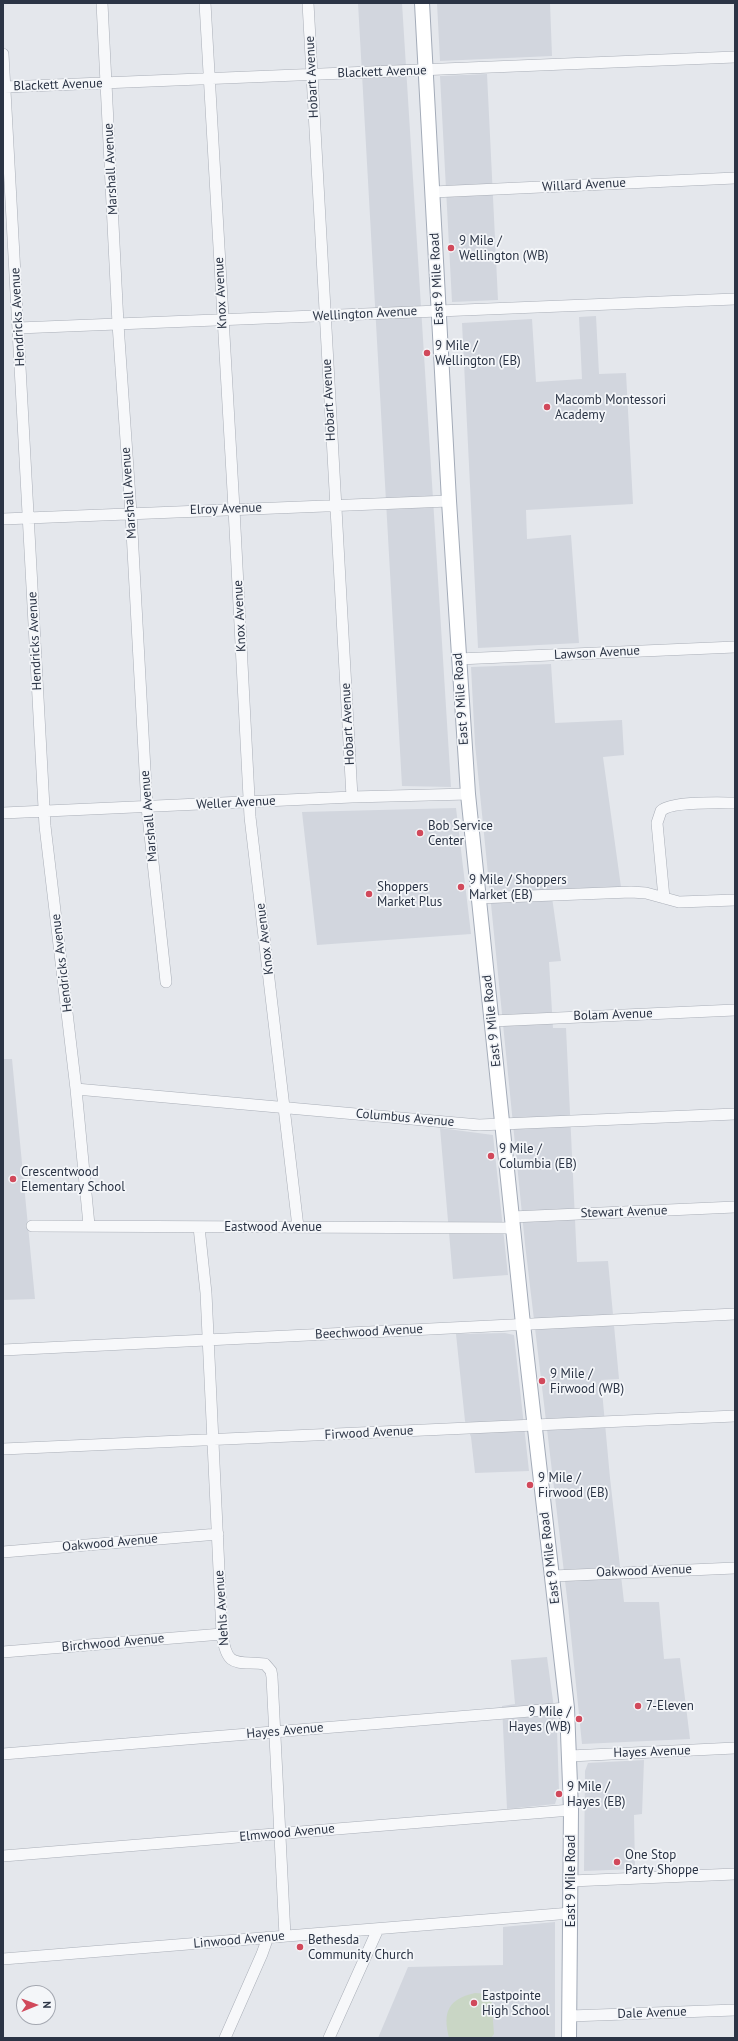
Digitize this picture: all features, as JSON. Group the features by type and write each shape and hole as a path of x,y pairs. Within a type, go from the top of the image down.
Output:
{"main road":[{"name":"East 9 Mile Road","path":"422,3 458,659 468,794 523,1324 567,1708 571,1810 569,2038"}],"street":[{"name":"Marshall Avenue","path":"102,3 118,324 131,513 147,807 166,982"},
{"name":"Knox Avenue","path":"205,3 249,802 298,1227"},
{"name":"Hobart Avenue","path":"308,3 324,316 352,797"},
{"name":"Hendricks Avenue","path":"3,54 45,826 76,1089 89,1226"},
{"name":"Blackett Avenue","path":"5,87 735,57"},
{"name":"Willard Avenue","path":"433,192 735,178"},
{"name":"Wellington Avenue","path":"18,328 735,299"},
{"name":"Elroy Avenue","path":"3,519 449,501"},
{"name":"Lawson Avenue","path":"458,659 735,647"},
{"name":"Weller Avenue","path":"3,813 352,797 468,794"},
{"path":"664,898 657,823 664,808 679,805 735,803"},
{"path":"478,898 631,892 646,893 680,902 735,900"},
{"name":"Bolam Avenue","path":"492,1021 735,1010"},
{"name":"Columbus Avenue","path":"76,1089 479,1125 735,1114"},
{"name":"Stewart Avenue","path":"513,1222 735,1207"},
{"name":"Eastwood Avenue","path":"32,1226 298,1227 513,1222"},
{"name":"Nehls Avenue","path":"199,1227 206,1293 222,1634 224,1649 231,1660 238,1663 265,1664 271,1671 276,1732 285,1936"},
{"name":"Beechwood Avenue","path":"3,1350 523,1324 537,1322 735,1314"},
{"name":"Firwood Avenue","path":"3,1449 735,1416"},
{"name":"Oakwood Avenue","path":"3,1552 218,1534"},
{"name":"Oakwood Avenue","path":"552,1576 735,1568"},
{"name":"Birchwood Avenue","path":"3,1652 222,1634"},
{"name":"Hayes Avenue","path":"3,1754 567,1708"},
{"name":"Hayes Avenue","path":"570,1756 735,1748"},
{"name":"Elmwood Avenue","path":"3,1856 571,1810"},
{"path":"571,1881 735,1874"},
{"name":"Linwood Avenue","path":"3,1959 571,1913"},
{"path":"329,2038 378,1929"},
{"path":"225,2038 268,1937"},
{"name":"Dale Avenue","path":"570,2016 735,2010"}],"shaded area":[{"path":"358,3 402,3 451,787 402,786"},
{"path":"437,3 550,3 552,56 440,61"},
{"path":"487,74 498,300 452,302 440,76"},
{"name":"Macomb Montessori Academy","path":"596,316 599,374 626,373 633,504 526,510 527,539 571,535 579,643 478,648 462,323 532,319 536,382 582,379 579,317"},
{"path":"551,664 555,723 622,720 624,755 603,757 621,887 551,890 561,961 549,962 553,1028 566,1028 577,1262 608,1261 619,1379 601,1380 624,1602 659,1602 664,1659 680,1658 690,1739 582,1744 568,1606 525,1244 475,744 471,667"},
{"path":"456,808 471,934 317,945 302,812"},
{"name":"Crescentwood Elementary School","path":"3,1059 12,1059 35,1299 3,1300"},
{"path":"440,1128 493,1135 508,1275 453,1279"},
{"path":"505,1333 514,1335 529,1471 475,1473 471,1437 465,1421 456,1334"},
{"path":"547,1657 557,1730 559,1791 555,1804 507,1809 502,1706 515,1704 511,1660"},
{"path":"644,1760 642,1814 634,1815 635,1869 584,1871 585,1771 588,1763"},
{"name":"Eastpointe High School","path":"555,1922 555,2038 378,2038 408,1967 503,1965 503,1927"}],"green space":[{"path":"475,1993 491,1994 494,2034 491,2038 449,2038 446,2020 447,2013 459,1999"}],"place":[{"name":"9 Mile / Wellington (WB)","path":"451,248"},
{"name":"9 Mile / Wellington (EB)","path":"427,353"},
{"name":"Macomb Montessori Academy","path":"547,407"},
{"name":"Bob Service Center","path":"420,833"},
{"name":"9 Mile / Shoppers Market (EB)","path":"461,887"},
{"name":"Shoppers Market Plus","path":"369,894"},
{"name":"9 Mile / Columbia (EB)","path":"491,1156"},
{"name":"Crescentwood Elementary School","path":"13,1179"},
{"name":"9 Mile / Firwood (WB)","path":"542,1381"},
{"name":"9 Mile / Firwood (EB)","path":"530,1485"},
{"name":"7-Eleven","path":"638,1706"},
{"name":"9 Mile / Hayes (WB)","path":"579,1719"},
{"name":"9 Mile / Hayes (EB)","path":"559,1794"},
{"name":"One Stop Party Shoppe","path":"617,1862"},
{"name":"Bethesda Community Church","path":"300,1947"},
{"name":"Eastpointe High School","path":"474,2003"}]}
